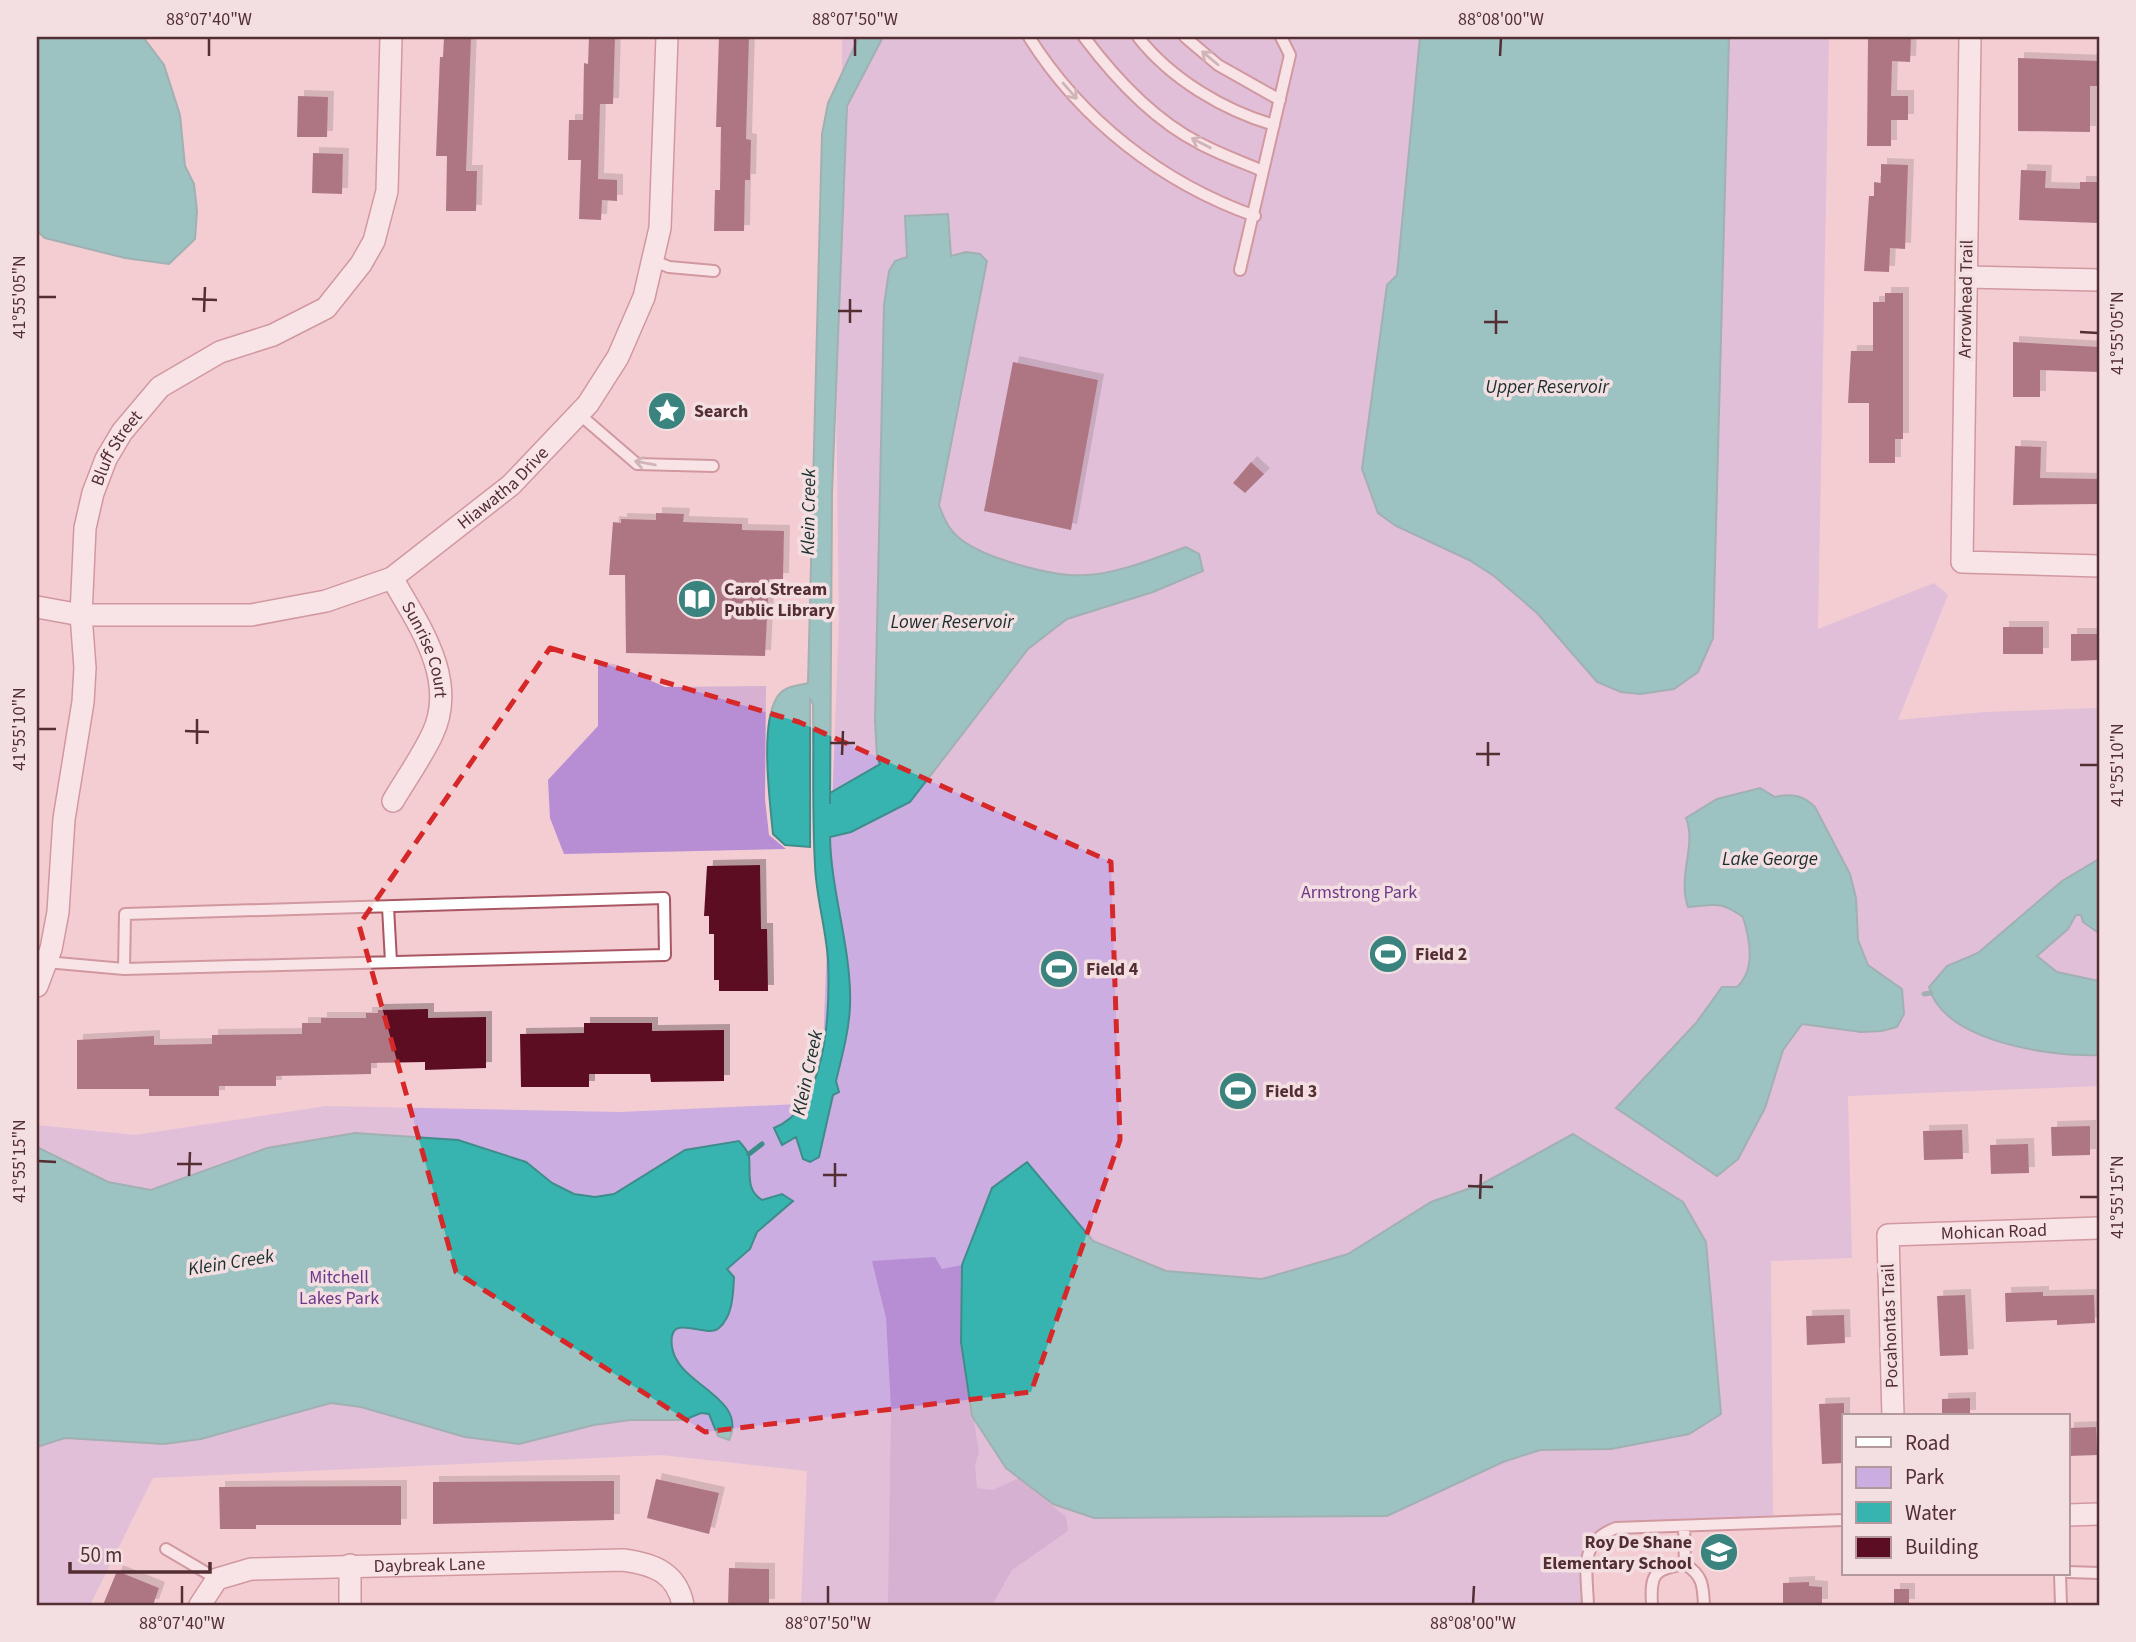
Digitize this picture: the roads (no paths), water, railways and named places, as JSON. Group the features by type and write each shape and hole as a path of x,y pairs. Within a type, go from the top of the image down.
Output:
{"street":[{"name":"Bluff Street","path":"37,986 46,962 58,912 64,818 83,702 85,668 81,615 85,528 93,493 106,459 122,432 160,387 202,360 273,335 326,308 361,264 374,241 387,191 391,37"},
{"name":"Hiawatha Drive","path":"37,607 81,615 251,615 326,601 392,578 511,485 579,414 618,357 644,297 654,261 664,184 667,37"},
{"name":"Arrowhead Trail","path":"1970,37 1962,562 2099,566"},
{"path":"1966,277 2099,280"},
{"name":"Sunrise Court","path":"392,578 434,657 440,677 439,703 433,733 393,801"},
{"name":"Mohican Road","path":"1888,1235 2099,1228"},
{"name":"Pocahontas Trail","path":"1888,1235 1893,1414"},
{"path":"2070,1515 2099,1514"},
{"name":"Daybreak Lane","path":"217,1579 251,1569 623,1560 639,1562 670,1576 680,1588 683,1605"},
{"path":"350,1565 350,1605"},
{"path":"200,1605 217,1579"}],"lane":[{"path":"1029,37 1069,90 1126,145 1180,182 1255,216"},
{"path":"1084,37 1136,96 1171,125 1197,143 1263,171"},
{"path":"1138,37 1167,65 1214,100 1246,117 1274,125"},
{"path":"1185,37 1218,65 1280,100"},
{"path":"1240,270 1255,216 1290,55 1281,37"},
{"path":"654,261 669,267 714,271"},
{"path":"579,414 637,464 713,466"},
{"path":"46,962 124,969 665,955 664,898 125,914 124,969"},
{"path":"388,907 391,962"},
{"path":"1588,1605 1586,1562 1590,1547 1600,1534 1616,1528 1842,1520"},
{"path":"1684,1526 1685,1564"},
{"path":"166,1549 217,1579"},
{"path":"1652,1605 1652,1578 1659,1570 1685,1564 1699,1573 1703,1582 1704,1605"},
{"path":"2070,1572 2099,1573"},
{"path":"2060,1576 2061,1605"}],"water":[{"path":"37,37 143,37 164,65 180,115 185,166 194,184 197,211 195,239 169,264 125,258 45,238 37,231"},
{"name":"Lower Reservoir","path":"859,37 883,37 847,106 832,493 830,793 880,764 877,757 875,720 884,305 889,271 895,261 907,257 905,216 948,214 951,256 966,252 980,254 987,261 939,505 949,527 969,545 1001,559 1038,570 1087,575 1137,564 1186,547 1199,554 1203,571 1153,592 1067,619 1028,649 910,802 851,832 830,837 848,964 850,1006 847,1034 836,1081 839,1092 833,1095 819,1157 810,1162 803,1159 796,1137 782,1145 774,1128 792,1117 806,1100 815,1079 826,1029 828,960 816,877 813,704 810,699 810,847 785,845 773,834 767,765 768,727 776,699 782,691 808,683 822,134 828,103"},
{"name":"Upper Reservoir","path":"1420,37 1729,37 1713,638 1698,672 1674,689 1640,694 1621,692 1597,682 1537,613 1494,576 1469,560 1396,526 1378,513 1362,469 1387,285 1397,275"},
{"name":"Lake George","path":"1760,788 1775,797 1792,795 1801,798 1815,807 1850,874 1856,898 1858,940 1868,965 1902,989 1904,1014 1897,1027 1882,1031 1861,1032 1802,1024 1783,1050 1765,1108 1738,1159 1717,1176 1616,1108 1696,1023 1722,987 1737,987 1747,972 1750,954 1743,917 1722,906 1688,907 1685,884 1689,829 1686,818 1717,799"},
{"path":"2099,859 2099,933 2083,922 2081,915 2076,915 2068,929 2037,956 2057,972 2099,981 2099,1055 2054,1053 2002,1042 1955,1021 1939,1006 1929,987 1947,966 1978,953 2062,881"},
{"name":"Mitchell Lakes Park","path":"355,1133 458,1140 526,1162 552,1183 574,1194 595,1197 614,1194 685,1150 739,1141 748,1154 751,1186 757,1196 762,1200 782,1194 793,1201 757,1232 750,1249 727,1269 734,1277 734,1284 724,1323 713,1331 681,1327 675,1330 672,1336 672,1347 677,1360 729,1413 732,1425 729,1440 718,1436 709,1414 701,1413 684,1420 630,1420 594,1425 519,1444 465,1437 361,1407 331,1403 201,1439 164,1444 65,1438 37,1447 37,1147 108,1182 151,1190 267,1148"},
{"path":"1573,1134 1683,1202 1706,1242 1721,1414 1689,1434 1611,1449 1540,1450 1503,1462 1387,1516 1094,1518 1053,1504 1006,1468 972,1416 961,1342 962,1265 992,1188 1027,1162 1093,1241 1166,1271 1262,1279 1348,1254 1431,1202 1482,1184"}],"waterway":[{"path":"1924,994 1931,993"},
{"path":"749,1154 762,1144"}],"place":[{"name":"Search","path":"667,411"},
{"name":"Carol Stream Public Library","path":"697,599"},
{"name":"Field 2","path":"1388,954"},
{"name":"Field 4","path":"1059,969"},
{"name":"Field 3","path":"1238,1091"},
{"name":"Roy De Shane Elementary School","path":"1719,1552"}],"water label":[{"name":"Klein Creek","path":"809,512"},
{"name":"Klein Creek","path":"808,1073"},
{"name":"Klein Creek","path":"231,1263"}],"park label":[{"name":"Armstrong Park","path":"1359,892"}]}
